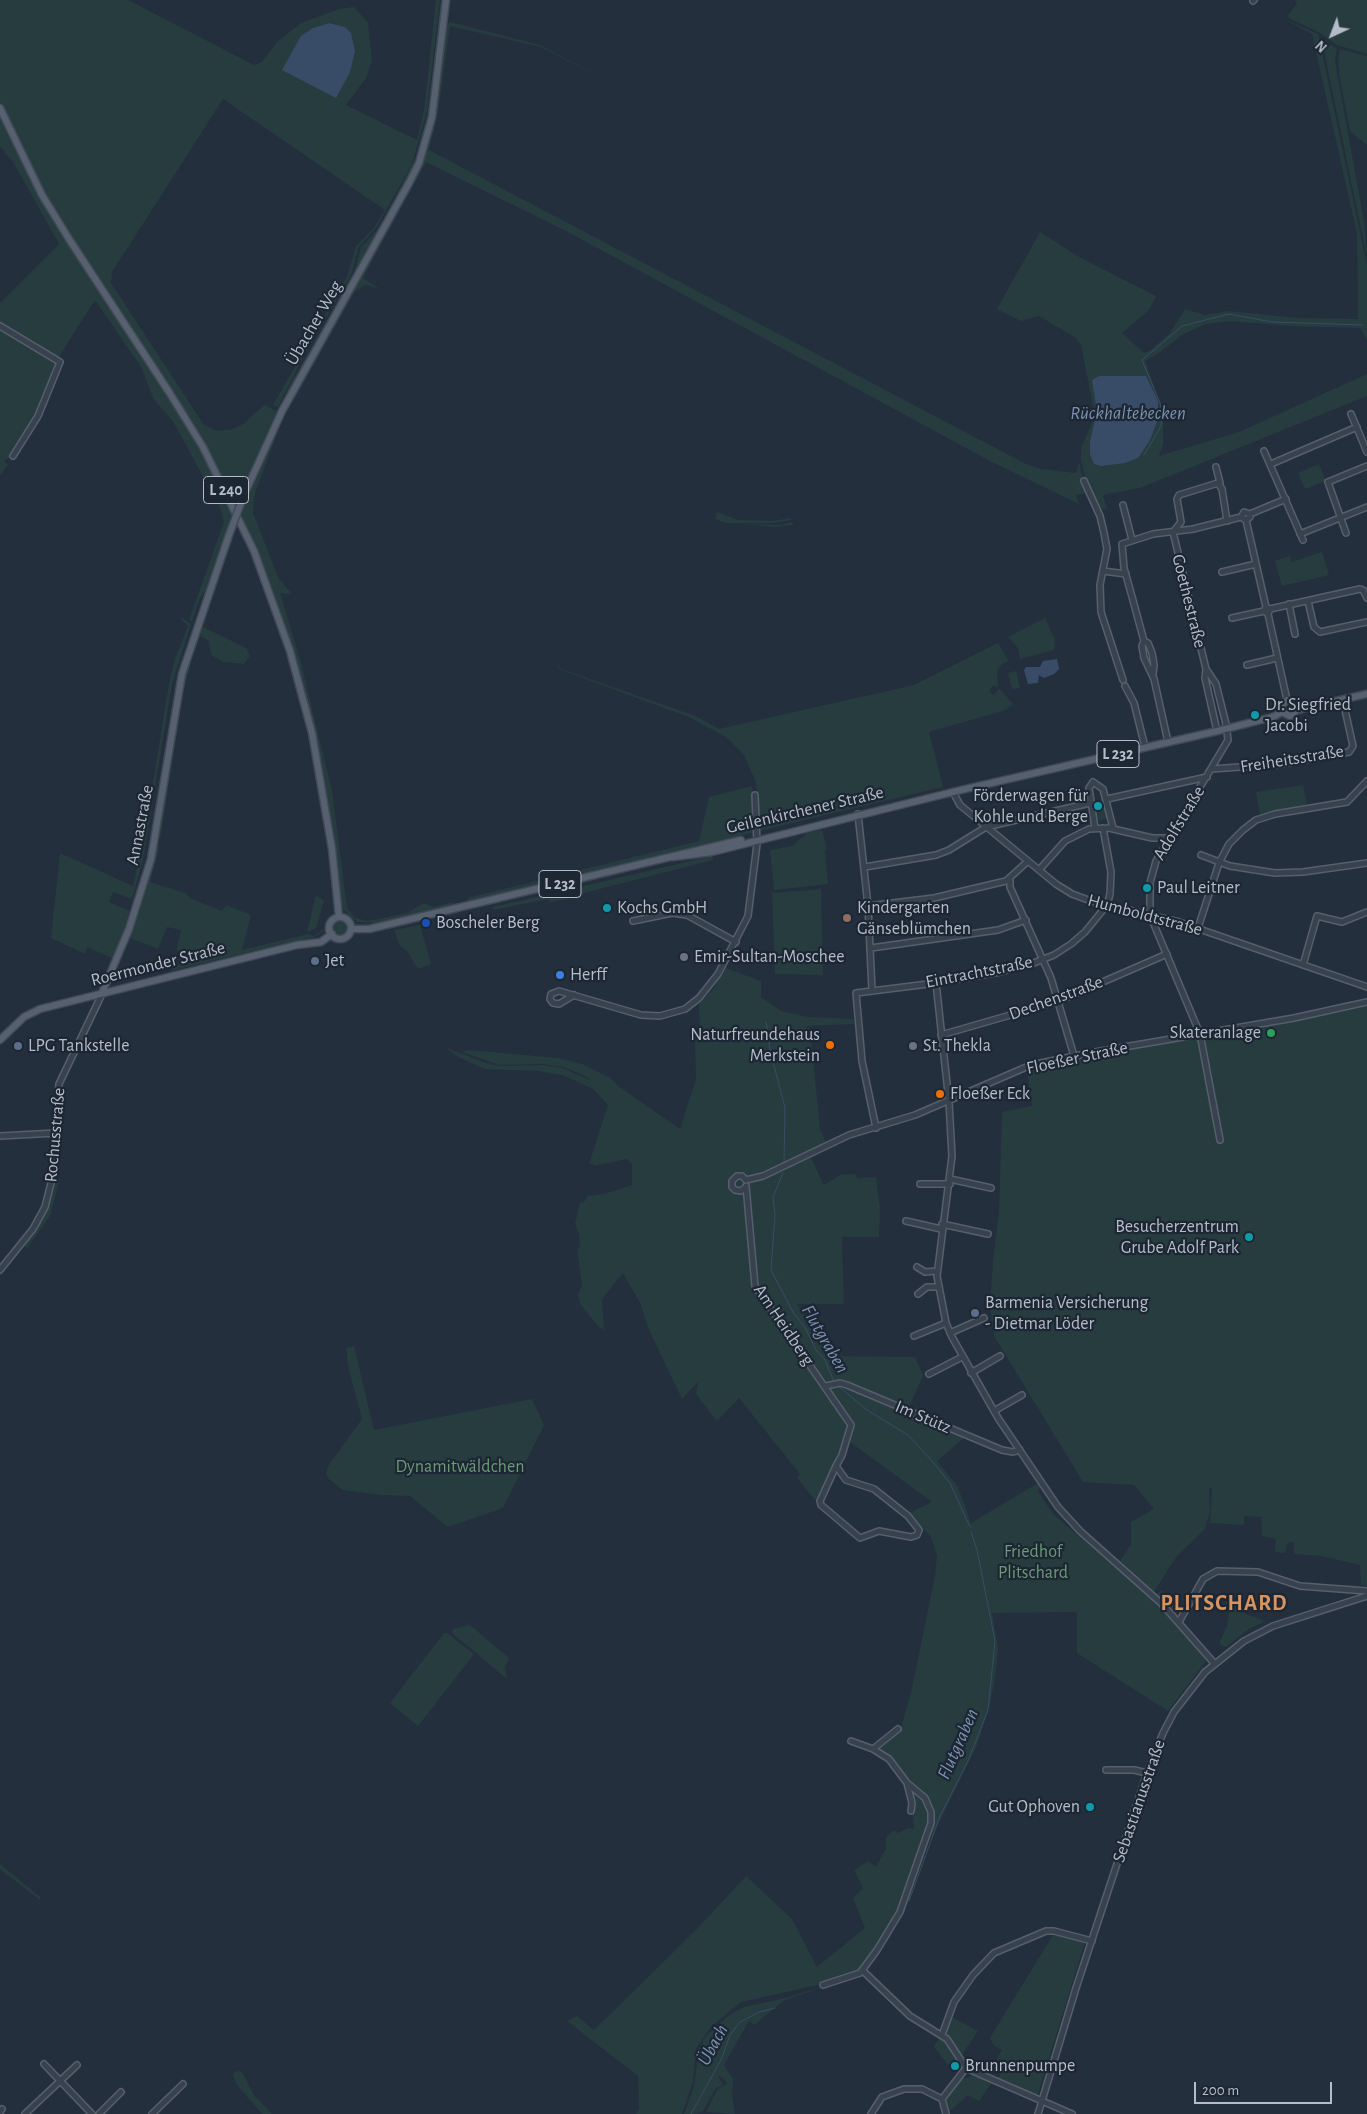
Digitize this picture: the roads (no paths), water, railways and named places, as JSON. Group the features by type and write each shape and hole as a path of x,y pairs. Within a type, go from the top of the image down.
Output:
{"main road":[{"name":"Übacher Weg","path":"186,657 244,495 282,411 419,163 432,117 446,0"},
{"name":"L 240","path":"0,108 17,147 51,210 203,447 254,551 290,651 312,734 332,849 339,917"},
{"name":"Annastraße","path":"102,993 128,930 150,860 178,691 186,657"},
{"name":"L 232","path":"1282,712 1290,716 1297,710 1367,694"},
{"path":"1282,712 1282,705 1287,700 1295,702 1297,710"},
{"name":"Geilenkirchener Straße","path":"351,929 369,929 673,857 712,852 757,839 944,794 1217,731 1273,717 1282,712"},
{"path":"339,917 348,920 351,929 344,938 338,938 332,934 331,922 339,917"},
{"name":"Roermonder Straße","path":"0,1040 14,1026 34,1012 102,993 297,945 320,942 332,934"}],"street":[{"path":"0,326 60,362 38,416 13,456"},
{"path":"1351,414 1367,452"},
{"path":"1271,464 1357,427"},
{"path":"1264,450 1301,537 1367,506"},
{"path":"1346,533 1328,482 1367,466"},
{"path":"1216,467 1227,521"},
{"path":"1084,481 1100,516 1107,549 1100,585 1101,612 1124,683 1134,703 1145,748"},
{"path":"1173,532 1181,522 1177,499 1179,495 1220,483"},
{"path":"1168,742 1152,674 1154,665 1152,653 1148,644 1144,641 1126,574 1122,544 1132,540 1250,517 1250,514 1286,499"},
{"path":"1123,504 1132,540"},
{"path":"1244,518 1287,700"},
{"name":"Goethestraße","path":"1173,532 1206,669 1205,678 1217,731"},
{"path":"1222,572 1256,564"},
{"path":"1103,571 1126,574"},
{"path":"1232,618 1360,589 1363,590 1367,598"},
{"path":"1308,601 1314,627 1320,632 1367,622"},
{"path":"1289,604 1295,634"},
{"path":"1247,665 1277,658"},
{"name":"Goethestraße","path":"1206,669 1216,684 1227,728"},
{"name":"Freiheitsstraße","path":"1212,769 1282,764 1349,752 1353,746 1343,701"},
{"name":"Adolfstraße","path":"1220,1140 1200,1034 1150,915 1152,871 1228,740 1227,728"},
{"path":"1107,799 1207,777"},
{"path":"1198,928 1219,863 1229,844 1256,820 1275,814 1347,802 1367,781"},
{"path":"1095,828 1089,788 1093,782 1100,784 1107,799 1113,828"},
{"name":"Humboldtstraße","path":"953,792 960,805 1039,870 1072,894 1107,905 1198,928 1367,987"},
{"path":"574,996 641,1015 660,1016 676,1013 694,1003 709,987 736,942 745,924 752,902 757,839 755,795"},
{"path":"865,867 949,850 986,827 1090,803"},
{"path":"858,815 865,867 872,990 856,993 862,1061 876,1128"},
{"path":"1039,870 1072,835 1095,828 1113,828 1152,838 1170,838"},
{"path":"1103,828 1111,872 1110,894 1107,905"},
{"path":"1201,855 1219,863 1276,873 1303,872 1367,863"},
{"path":"868,906 934,898 1010,879 1028,861"},
{"path":"1010,879 1010,887 1044,959 1059,1001 1074,1056"},
{"name":"Eintrachtstraße","path":"872,990 936,983 1000,972 1044,959 1071,944 1085,932 1107,905"},
{"path":"1303,965 1317,916 1342,922 1367,912"},
{"path":"633,921 672,913 687,916 736,942"},
{"path":"871,948 998,930 1026,920"},
{"name":"Dechenstraße","path":"942,1035 1059,1001 1167,954"},
{"path":"936,983 949,1102 950,1182 937,1271 938,1286 950,1333 970,1373 1058,1507 1075,1526 1153,1596 1179,1622 1214,1663"},
{"name":"Rochusstraße","path":"0,1270 33,1229 45,1207 53,1175 58,1084 102,993"},
{"name":"Floeßer Straße","path":"746,1187 741,1191 737,1191 732,1187 731,1183 736,1176 742,1176 746,1180 779,1169 849,1134 876,1128 949,1102 1031,1065 1294,1018 1367,1002"},
{"path":"0,1136 56,1133"},
{"path":"746,1180 746,1187"},
{"path":"920,1184 950,1182 991,1188"},
{"name":"Am Heidberg","path":"746,1187 755,1286 826,1386 850,1424 847,1441 836,1466"},
{"path":"906,1221 988,1234"},
{"path":"916,1266 925,1272 937,1271"},
{"path":"918,1294 927,1287 938,1286"},
{"path":"950,1333 984,1318"},
{"path":"914,1336 946,1323"},
{"path":"970,1373 1000,1356"},
{"path":"929,1374 962,1358"},
{"name":"Im Stütz","path":"826,1386 840,1383 1002,1450 1013,1452 1020,1450"},
{"path":"994,1411 1022,1395"},
{"path":"836,1466 846,1480 874,1489 908,1516 919,1530 917,1536 911,1537 880,1531 860,1538 821,1505 820,1501 836,1466"},
{"path":"1179,1622 1203,1579 1217,1571 1258,1572 1300,1586 1367,1591"},
{"name":"Sebastianusstraße","path":"1038,2114 1147,1773 1162,1733 1174,1712 1190,1689 1214,1663 1244,1641 1273,1626 1367,1596"},
{"path":"873,1749 898,1729"},
{"path":"823,1985 863,1971 900,1912 931,1823 931,1812 927,1802 907,1783 889,1759 873,1749 851,1742"},
{"path":"1106,1770 1134,1770 1147,1773"},
{"path":"907,1783 912,1803 911,1811"},
{"path":"942,2035 954,2002 972,1975 994,1953 1046,1931 1054,1931 1092,1941"},
{"path":"863,1971 910,2016 942,2035 966,2068 1072,2114"},
{"path":"44,2064 89,2113"},
{"path":"26,2114 76,2065"},
{"path":"942,2099 966,2068"},
{"path":"152,2114 184,2084"},
{"path":"870,2114 882,2097 904,2089 922,2089 942,2099 946,2114"},
{"path":"99,2114 120,2092"}],"water":[{"path":"329,23 345,27 351,33 355,51 350,72 336,98 282,70 301,36 313,28"},
{"name":"Rückhaltebecken","path":"1099,376 1146,376 1158,401 1158,419 1150,440 1138,458 1125,463 1101,466 1094,464 1090,454 1090,442 1097,411 1092,380"},
{"path":"1057,659 1059,669 1054,674 1044,678 1039,675 1038,683 1028,684 1024,670 1026,667 1040,667 1043,661"}],"waterway":[{"path":"1144,455 1161,426 1162,413 1160,403 1142,360 1182,326 1229,314 1272,322 1363,325"},
{"name":"Flutgraben","path":"766,1022 770,1050 785,1108 784,1161"},
{"name":"Flutgraben","path":"783,1173 773,1197 775,1214 771,1270 794,1314 805,1327 816,1350 825,1360 834,1382"},
{"name":"Flutgraben","path":"837,1385 867,1410 908,1435 950,1483 970,1527"},
{"name":"Flutgraben","path":"909,1901 940,1816 968,1761 988,1710 995,1641 977,1550 971,1532"},
{"name":"Übach","path":"691,2114 721,2060 730,2035 740,2022 759,2012 775,2008"}],"place":[{"name":"Dr. Siegfried Jacobi","path":"1255,715"},
{"name":"Förderwagen für Kohle und Berge","path":"1098,806"},
{"name":"Paul Leitner","path":"1147,888"},
{"name":"Kochs GmbH","path":"607,908"},
{"name":"Kindergarten Gänseblümchen","path":"847,918"},
{"name":"Boscheler Berg","path":"426,923"},
{"name":"Emir-Sultan-Moschee","path":"684,957"},
{"name":"Jet","path":"315,961"},
{"name":"Herff","path":"560,975"},
{"name":"Skateranlage","path":"1271,1033"},
{"name":"Naturfreundehaus Merkstein","path":"830,1045"},
{"name":"LPG Tankstelle","path":"18,1046"},
{"name":"St. Thekla","path":"913,1046"},
{"name":"Floeßer Eck","path":"940,1094"},
{"name":"Besucherzentrum Grube Adolf Park","path":"1249,1237"},
{"name":"Barmenia Versicherung - Dietmar Löder","path":"975,1313"},
{"name":"Gut Ophoven","path":"1090,1807"},
{"name":"Brunnenpumpe","path":"955,2066"}],"district":[{"name":"PLITSCHARD","path":"1224,1603"}],"park label":[{"name":"Dynamitwäldchen","path":"460,1467"},
{"name":"Friedhof Plitschard","path":"1033,1562"}]}
